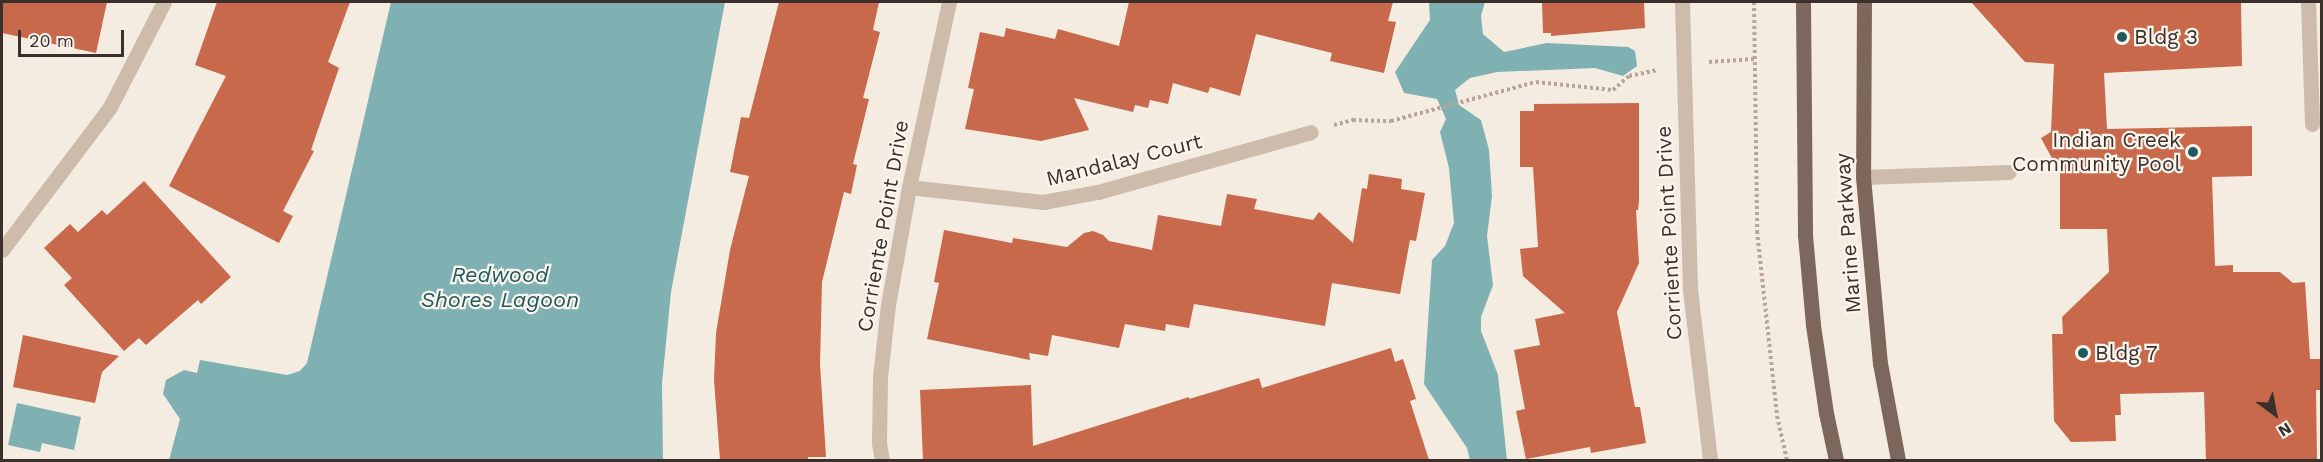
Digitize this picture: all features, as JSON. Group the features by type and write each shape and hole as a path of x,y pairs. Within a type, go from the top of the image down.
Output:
{"main road":[{"name":"Marine Parkway","path":"1803,2 1805,235 1826,413 1836,460"},
{"name":"Marine Parkway","path":"1864,2 1863,177 1880,363 1898,460"}],"street":[{"path":"2,250 110,107 164,2"},
{"name":"Corriente Point Drive","path":"882,460 879,443 880,377 888,305 909,187 949,2"},
{"name":"Corriente Point Drive","path":"1682,2 1690,289 1710,460"},
{"path":"2308,2 2312,124"},
{"name":"Mandalay Court","path":"909,187 1043,202 1098,192 1311,132"},
{"path":"1863,177 2008,172"}],"path":[{"path":"1754,2 1757,231 1777,416 1787,460"},
{"path":"1311,132 1353,120 1391,121 1466,103 1536,82 1612,90 1629,76 1682,64 1754,59"},
{"path":"2321,227 2322,272"}],"water":[{"name":"Redwood Shores Lagoon","path":"391,2 725,2 671,292 662,383 663,460 169,460 180,419 163,394 166,380 184,370 197,373 200,360 287,375 300,371 307,363"},
{"path":"1429,2 1485,2 1481,16 1483,34 1504,52 1547,43 1628,47 1635,51 1637,66 1623,76 1595,68 1497,72 1470,78 1455,90 1459,105 1481,120 1489,150 1492,196 1487,236 1493,285 1481,317 1481,331 1498,375 1507,460 1470,460 1467,448 1424,384 1432,260 1445,246 1454,223 1449,168 1440,132 1446,119 1437,99 1404,93 1395,72 1430,20"},
{"path":"17,403 81,417 74,450 42,443 40,452 8,445"}],"building":[{"path":"2,2 107,2 96,53 2,33"},
{"path":"217,2 350,2 328,62 339,68 311,150 314,151 283,211 293,216 279,243 169,186 226,76 195,65"},
{"path":"779,2 879,2 873,30 880,32 863,98 869,99 853,164 857,165 851,194 844,192 822,282 820,364 826,457 808,457 808,460 720,460 714,380 716,333 730,250 749,176 730,172 741,117 749,118"},
{"path":"1129,2 1393,2 1388,21 1396,22 1384,73 1330,61 1332,53 1256,34 1240,96 1210,87 1208,93 1173,83 1168,104 1150,100 1148,108 1135,105 1133,112 1074,98 1089,130 1041,141 965,129 974,89 968,88 980,32 1004,37 1006,28 1055,39 1058,29 1119,46"},
{"path":"1542,2 1644,2 1645,28 1551,36 1551,33 1543,33"},
{"path":"1971,2 2241,2 2242,66 2104,73 2107,129 2252,126 2252,176 2212,177 2215,266 2233,265 2233,272 2280,272 2293,283 2305,282 2310,359 2322,359 2322,390 2316,390 2317,460 2206,460 2204,392 2120,394 2121,415 2115,415 2116,441 2071,442 2054,421 2052,334 2063,334 2062,317 2109,272 2107,229 2060,229 2060,173 2041,138 2051,132 2054,64 2025,62"},
{"path":"1639,103 1639,201 1638,210 1636,210 1639,263 1617,312 1635,407 1640,407 1646,443 1591,453 1590,447 1526,459 1516,411 1525,409 1514,350 1540,345 1535,319 1565,313 1523,276 1520,249 1538,247 1533,167 1520,167 1520,111 1534,111 1534,104"},
{"path":"1369,174 1402,179 1401,189 1425,193 1416,241 1410,240 1400,294 1332,283 1325,326 1194,304 1189,328 1166,324 1165,331 1125,324 1119,348 1052,335 1048,356 1029,353 1030,360 927,339 939,283 934,282 944,230 1012,243 1013,238 1067,247 1084,233 1093,231 1103,235 1109,241 1152,250 1158,215 1221,226 1227,194 1257,199 1254,209 1313,220 1319,212 1353,243 1362,188 1367,189"},
{"path":"144,181 231,277 201,304 198,300 146,345 139,338 124,351 64,285 72,278 44,248 70,224 78,232 102,210 107,215"},
{"path":"23,335 119,356 102,372 95,403 13,387"},
{"path":"1391,348 1395,362 1403,359 1416,399 1410,401 1429,460 923,460 920,390 1031,385 1033,446 1189,397 1189,399 1259,378 1262,388"}],"place":[{"name":"Bldg 3","path":"2122,37"},
{"name":"Indian Creek Community Pool","path":"2193,152"},
{"name":"Bldg 7","path":"2083,353"}]}
